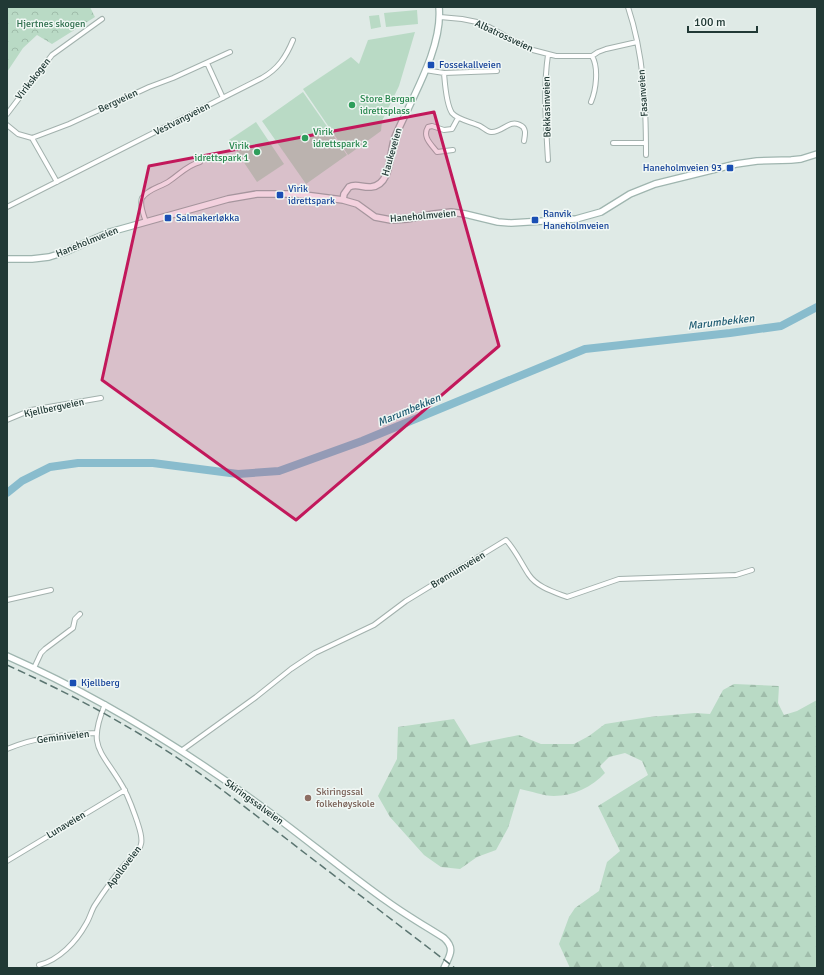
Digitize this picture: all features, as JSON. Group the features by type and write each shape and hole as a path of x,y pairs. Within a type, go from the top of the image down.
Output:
{"main road":[{"name":"Haukeveien","path":"342,200 349,187 354,185 373,187 384,180 388,171 395,137 425,70 437,37 440,17 439,7"},
{"name":"Haneholmveien","path":"7,259 40,258 56,255 110,232 228,199 257,194 297,194 342,200 354,203 375,217 386,220 402,220 451,212 506,223 565,220 586,217 601,212 630,194 656,184 741,163 802,159 817,154"},
{"name":"Skiringssalveien","path":"7,656 79,690 104,704 181,751 250,798 388,902 444,938 450,945 450,953 444,968"}],"street":[{"path":"628,7 637,35 637,42"},
{"name":"Albatrossveien","path":"440,17 477,22 504,35 518,44 548,55 571,57 592,56 606,49 637,42"},
{"name":"Virikskogen","path":"7,114 52,55 102,19"},
{"name":"Vestvangveien","path":"7,206 262,78 276,68 285,58 293,40"},
{"name":"Fasanveien","path":"637,42 644,86 646,155"},
{"name":"Bergveien","path":"32,138 75,122 149,87 230,52"},
{"name":"Bekkasinveien","path":"548,55 546,102 548,160"},
{"path":"591,102 595,88 595,64 592,56"},
{"path":"207,63 222,98"},
{"path":"425,70 444,73 497,71"},
{"path":"444,73 449,106 458,118 480,126 490,132 512,124 518,124 525,130 524,141"},
{"path":"453,150 437,152 427,138 426,133 428,127 432,126 444,130 452,129 458,118"},
{"path":"7,125 18,134 32,138 57,182"},
{"path":"613,143 646,144"},
{"path":"146,222 141,202 143,196 152,189 168,182 192,164 200,162"},
{"name":"Kjellbergveien","path":"7,420 32,410 101,398"},
{"name":"Brønnumveien","path":"181,751 256,697 291,669 315,653 374,625 406,601 506,540 513,548 530,576 548,589 567,598 619,579 736,575 752,570"},
{"path":"7,600 51,590"},
{"path":"34,668 41,653 73,628 75,618 80,614"},
{"name":"Apolloveien","path":"39,965 47,962 67,949 86,925 95,906 126,863 140,849 142,844 141,834 125,790 100,753 96,733 98,721 104,704"},
{"name":"Geminiveien","path":"7,749 48,736 96,733"},
{"name":"Lunaveien","path":"7,861 125,790"}],"highlighted area":[{"path":"434,112 499,346 296,520 102,380 149,166"}],"green space":[{"name":"Hjertnes skogen","path":"7,7 90,7 95,17 52,44 37,35 23,48 7,72"},
{"path":"417,10 418,24 386,27 384,13"},
{"path":"379,15 381,27 371,29 369,16"},
{"name":"Store Bergan idrettsplass","path":"415,32 399,86 382,121 381,131 348,155 303,89 351,57 359,64 368,40"},
{"name":"Virik idrettspark 2","path":"303,92 347,155 306,184 262,121"},
{"name":"Virik idrettspark 1","path":"256,122 284,164 257,182 229,140"},
{"path":"734,684 779,686 778,703 784,715 797,711 817,700 817,968 715,968 713,966 708,968 570,968 559,944 569,917 575,908 599,891 607,862 620,851 598,806 648,775 642,761 625,753 609,757 600,766 605,773 582,790 561,796 550,796 520,789 508,828 496,850 477,857 460,869 441,867 424,855 390,817 378,796 397,759 398,727 454,719 470,745 519,735 541,744 574,744 589,736 605,724 649,717 695,713 710,714 723,690"}],"waterway":[{"name":"Marumbekken","path":"7,493 22,481 50,467 78,463 153,463 238,474 279,471 362,441 585,349 781,326 817,307"}],"railway":[{"path":"7,665 98,710 185,763 216,785 455,968"}],"place":[{"name":"Fossekallveien","path":"431,65"},
{"name":"Store Bergan idrettsplass","path":"352,105"},
{"name":"Virik idrettspark 2","path":"305,138"},
{"name":"Virik idrettspark 1","path":"257,152"},
{"name":"Haneholmveien 93","path":"730,168"},
{"name":"Virik idrettspark","path":"280,195"},
{"name":"Salmakerløkka","path":"168,218"},
{"name":"Ranvik Haneholmveien","path":"535,220"},
{"name":"Kjellberg","path":"73,683"},
{"name":"Skiringssal folkehøyskole","path":"308,798"}]}
